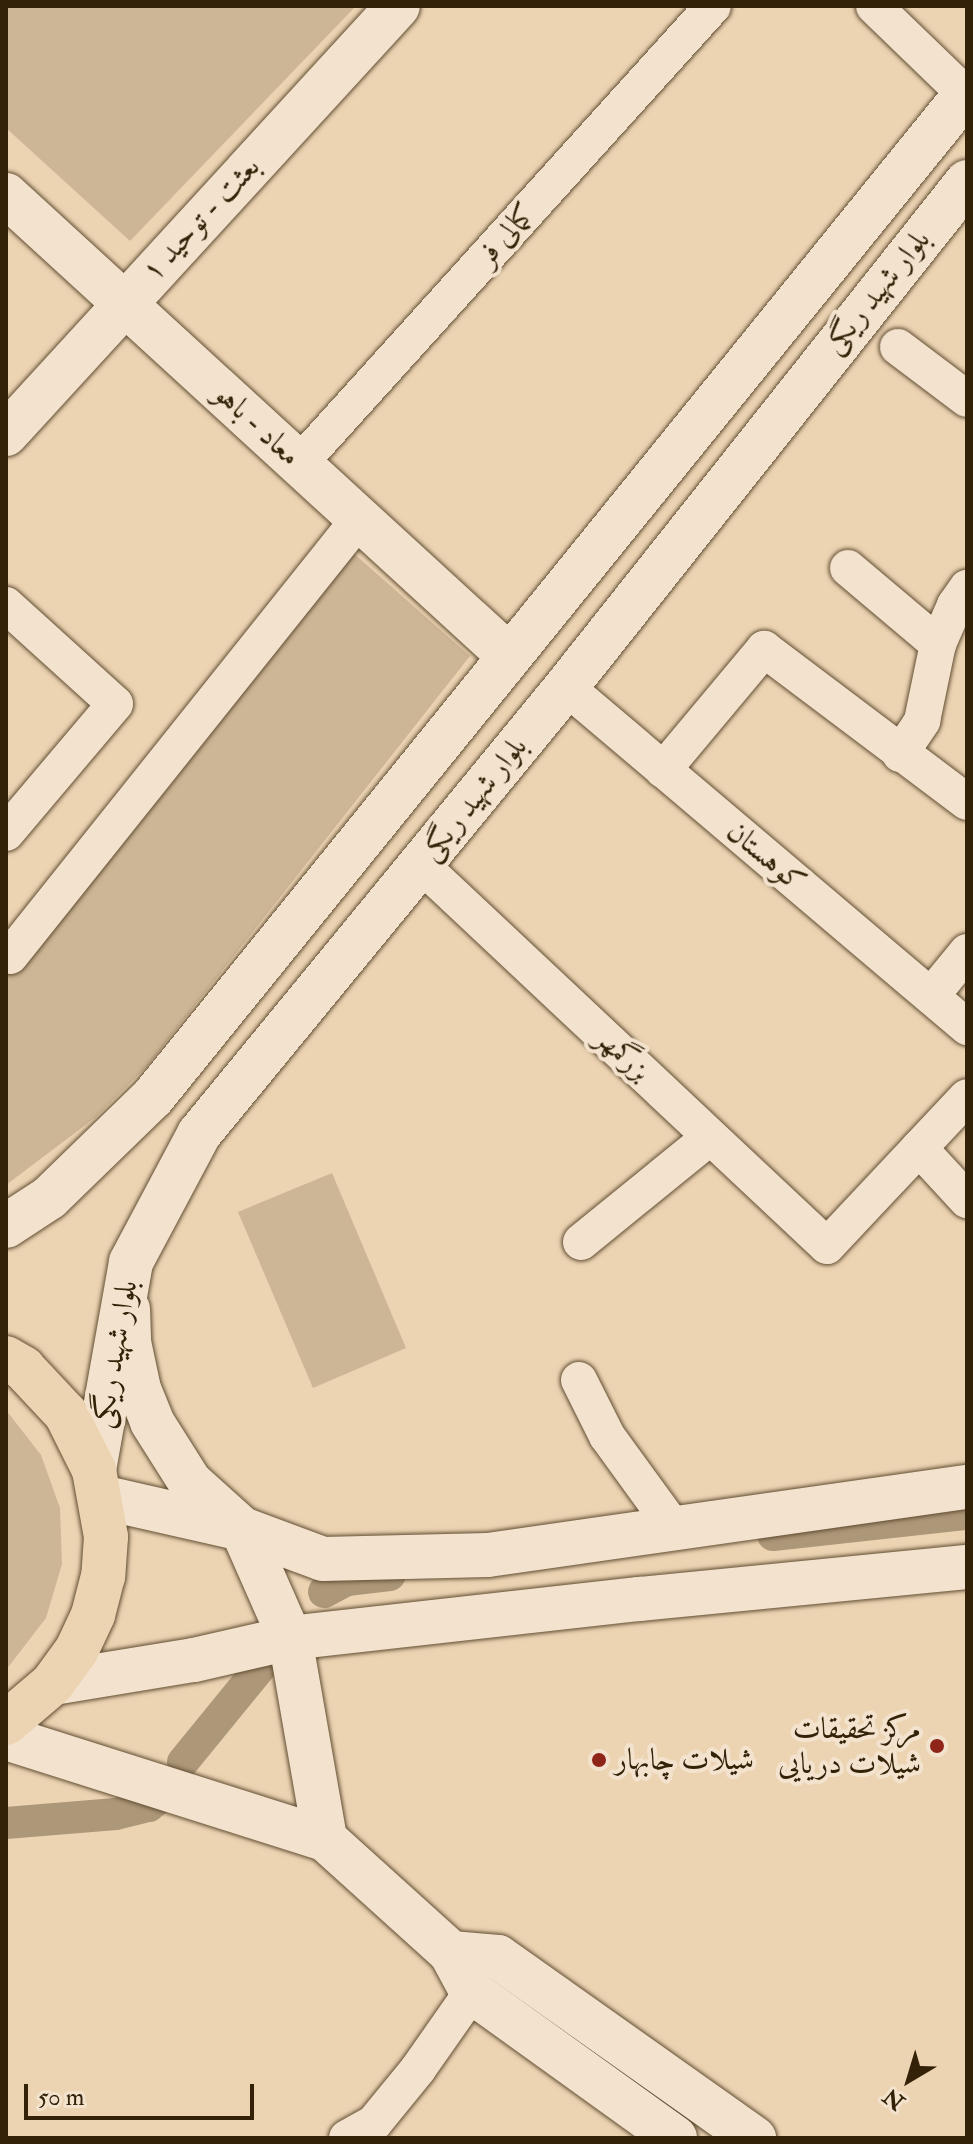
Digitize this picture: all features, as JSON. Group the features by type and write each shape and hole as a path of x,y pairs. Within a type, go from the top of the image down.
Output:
{"highway":[{"path":"6,1358 23,1368 66,1414 98,1484 106,1537 96,1602 76,1651 53,1683 25,1711 6,1723"}],"street":[{"name":"بعثت - توحید ۱","path":"6,434 398,6"},
{"name":"کمالی فر","path":"299,464 713,6"},
{"path":"874,6 966,93"},
{"name":"بلوار شهید ریگی","path":"6,1226 49,1198 153,1097 966,93"},
{"name":"بلوار شهید ریگی","path":"98,1484 108,1374 127,1294 131,1262 199,1134 566,687 967,182"},
{"name":"معاد - باهو","path":"6,195 508,655"},
{"path":"898,347 967,399"},
{"path":"10,956 359,519"},
{"path":"848,568 938,644"},
{"path":"900,754 922,721 938,644 955,605 967,588"},
{"path":"6,605 115,704 6,833"},
{"path":"663,770 764,649 967,802"},
{"name":"کوهستان","path":"566,687 967,1027"},
{"name":"بزرگمهر","path":"420,864 827,1246 919,1148"},
{"path":"931,996 967,952"},
{"path":"967,1097 919,1148 967,1200"},
{"path":"581,1242 710,1137"},
{"path":"127,1294 129,1342 139,1389 152,1422 190,1482 242,1529 290,1638 325,1839"},
{"path":"579,1380 607,1436 673,1527"},
{"path":"98,1484 242,1529 323,1559 488,1555 967,1487"},
{"path":"640,1599 673,1527"},
{"path":"53,1683 194,1660 290,1638 967,1567"},
{"path":"6,1738 325,1839 451,1953 472,1992 675,2138"},
{"path":"451,1953 498,1957 640,2054 754,2138"},
{"path":"347,2138 374,2123 418,2069 472,1992"},
{"path":"614,2095 640,2054"}],"shaded area":[{"path":"6,6 356,6 130,241 6,128"},
{"path":"342,543 470,656 147,1066 96,1117 6,1185 6,964"},
{"path":"332,1173 406,1348 313,1388 238,1212"},
{"path":"6,1410 41,1455 60,1508 62,1564 46,1618 6,1670"}],"waterway":[{"path":"773,1535 967,1514"},
{"path":"324,1592 347,1580 390,1575"},
{"path":"183,1762 263,1664"},
{"path":"6,1823 116,1814 149,1806 160,1797"}],"place":[{"name":"مرکز تحقیقات شیلات دریایی","path":"937,1746"},
{"name":"شیلات چابهار","path":"599,1760"}]}
